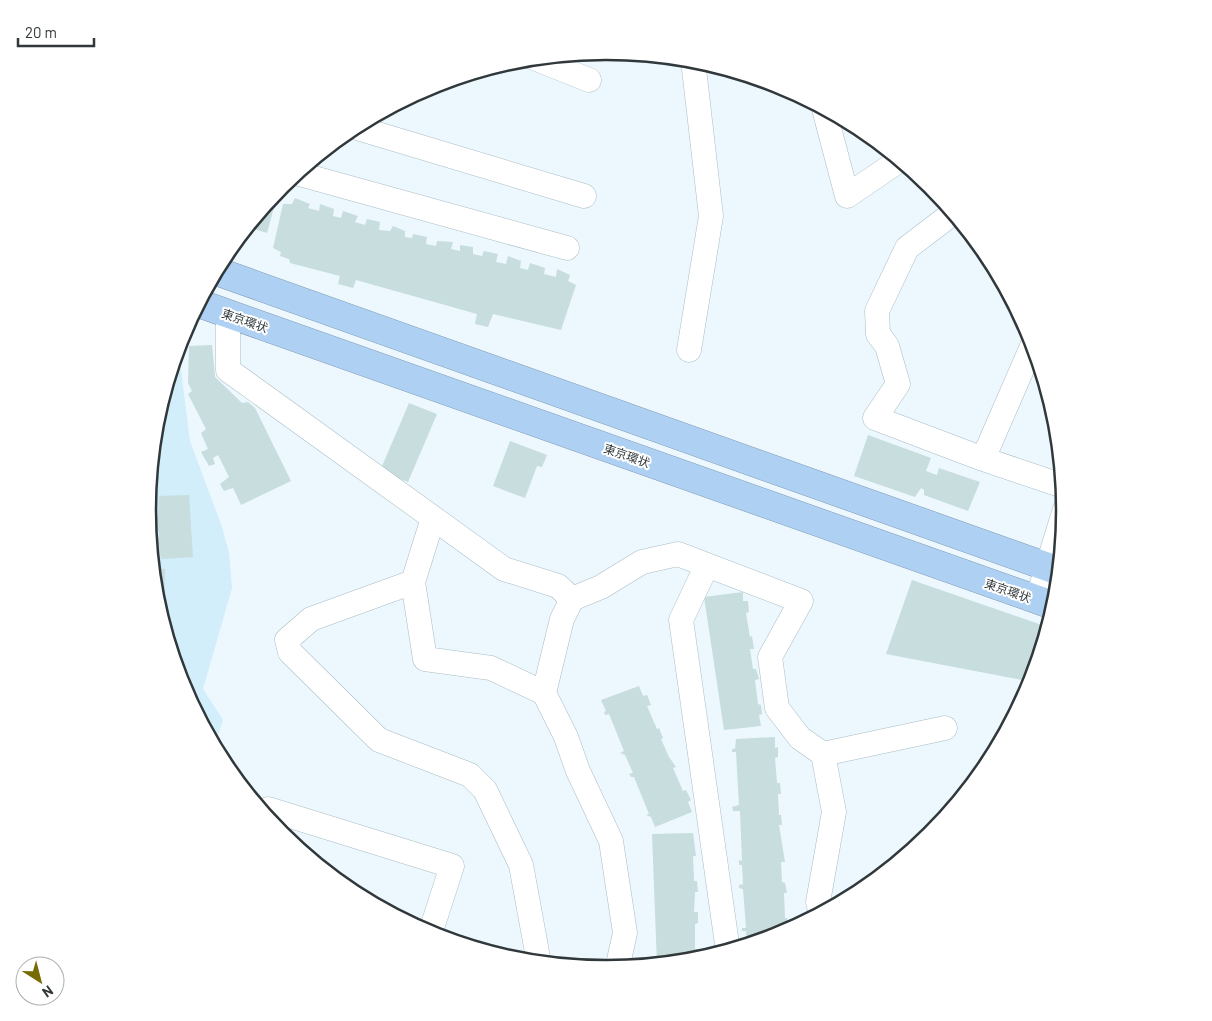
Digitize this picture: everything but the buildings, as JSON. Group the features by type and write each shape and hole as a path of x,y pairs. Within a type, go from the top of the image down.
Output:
{"highway":[{"path":"223,273 1053,569"},
{"name":"東京環状","path":"205,306 1046,603"}],"street":[{"path":"549,64 589,80"},
{"path":"689,350 710,216 694,69"},
{"path":"826,117 847,196 894,164"},
{"path":"365,130 584,196"},
{"path":"304,176 567,248"},
{"path":"948,217 907,248 877,311 878,334 888,346 898,384 875,418 983,459 1056,484"},
{"path":"228,314 228,370 504,569 558,586 572,599"},
{"path":"983,459 1028,354"},
{"path":"432,518 413,582 425,659 491,668 544,693 566,737 578,771 611,841 625,933 619,961"},
{"path":"544,693 562,619 572,599 601,587 642,562 678,554 801,601 770,657 777,708 800,738 823,754 834,812 818,902 819,907"},
{"path":"706,564 681,620 727,945"},
{"path":"1046,603 1053,569"},
{"path":"413,582 310,619 287,640 290,652 379,740 470,775 485,790 521,865 538,955"},
{"path":"823,754 944,728"},
{"path":"268,809 452,866 432,926"}],"shaded area":[{"path":"180,363 190,441 222,527 229,553 232,588 203,689 223,720 217,738 202,710 179,655 164,598 159,569 156,540 156,481 164,423"}]}
